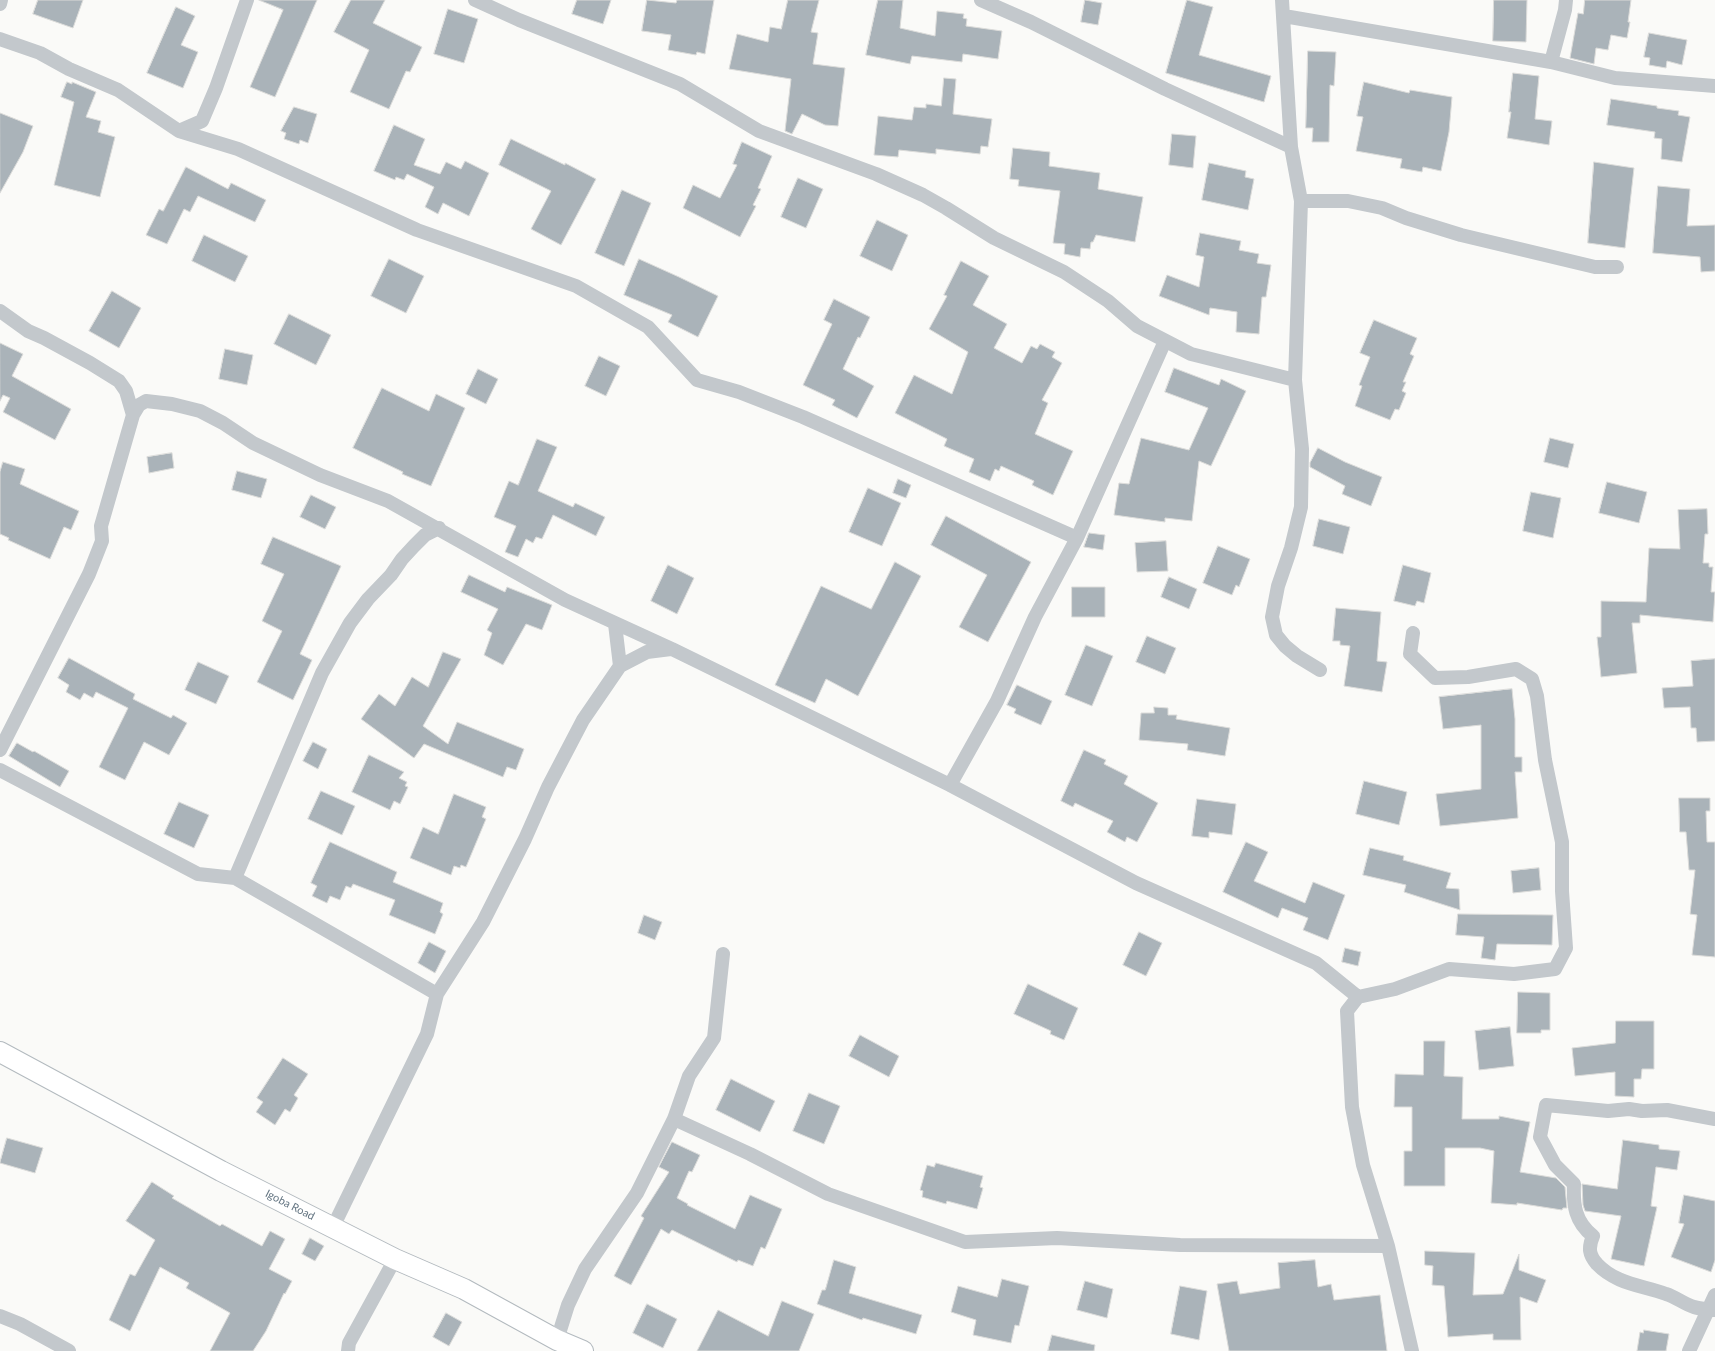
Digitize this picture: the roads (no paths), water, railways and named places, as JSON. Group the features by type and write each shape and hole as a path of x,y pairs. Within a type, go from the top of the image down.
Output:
{"street":[{"path":"0,4 2,0"},
{"path":"179,131 202,121 216,88 247,0"},
{"path":"476,0 519,20 680,84 759,131 876,174 923,195 994,238 1064,272 1108,301 1137,326 1191,354 1296,380"},
{"path":"981,0 1031,22 1165,89 1291,147"},
{"path":"1282,0 1291,147 1301,201 1296,380 1302,449 1301,507 1291,548 1278,586 1272,617 1276,635 1285,646 1297,656 1320,670"},
{"path":"1551,62 1565,10 1566,0"},
{"path":"1284,16 1551,62 1615,78 1715,86"},
{"path":"0,39 40,53 69,69 118,90 179,131 238,149 417,230 576,286 648,327 697,380 739,392 803,417 1077,538"},
{"path":"1301,201 1348,201 1382,208 1406,218 1468,237 1595,267 1617,267"},
{"path":"0,311 28,332 44,338 119,381 126,391 133,415"},
{"path":"950,785 996,702 1035,617 1077,538 1165,341"},
{"path":"0,750 92,568 102,541 101,526 133,415 139,405 146,401 172,404 200,411 223,423 253,443 305,469 388,500 565,600 672,649 950,785 1136,883 1316,963 1358,998"},
{"path":"235,878 322,673 350,623 368,599 391,575 414,546 426,535 439,528"},
{"path":"615,624 620,666"},
{"path":"1412,1351 1388,1246 1363,1165 1352,1107 1348,1011 1358,998 1395,989 1449,969 1514,974 1555,969 1566,948 1562,890 1562,842 1545,760 1538,696 1532,679 1516,669 1468,677 1435,678 1410,654 1413,633"},
{"path":"333,1227 427,1034 437,994 483,922 525,839 548,787 583,720 620,666 647,652 672,649"},
{"path":"0,770 198,874 235,878 437,994"},
{"path":"557,1340 568,1305 584,1269 637,1193 674,1119 690,1076 714,1038 723,954"},
{"name":"Igoba Road","path":"0,1052 221,1171 395,1259 464,1289 557,1340 583,1351"},
{"path":"1712,1309 1693,1306 1681,1299 1626,1283 1604,1271 1591,1257 1589,1246 1593,1236 1584,1229 1573,1205 1574,1184 1556,1165 1540,1137 1546,1105 1608,1111 1629,1109 1642,1111 1667,1110 1715,1119"},
{"path":"674,1119 750,1154 828,1194 965,1242 1057,1238 1180,1245 1388,1246"},
{"path":"348,1351 349,1343 395,1259"},
{"path":"1689,1351 1712,1309 1715,1295"},
{"path":"0,1316 20,1324 69,1351"}]}
